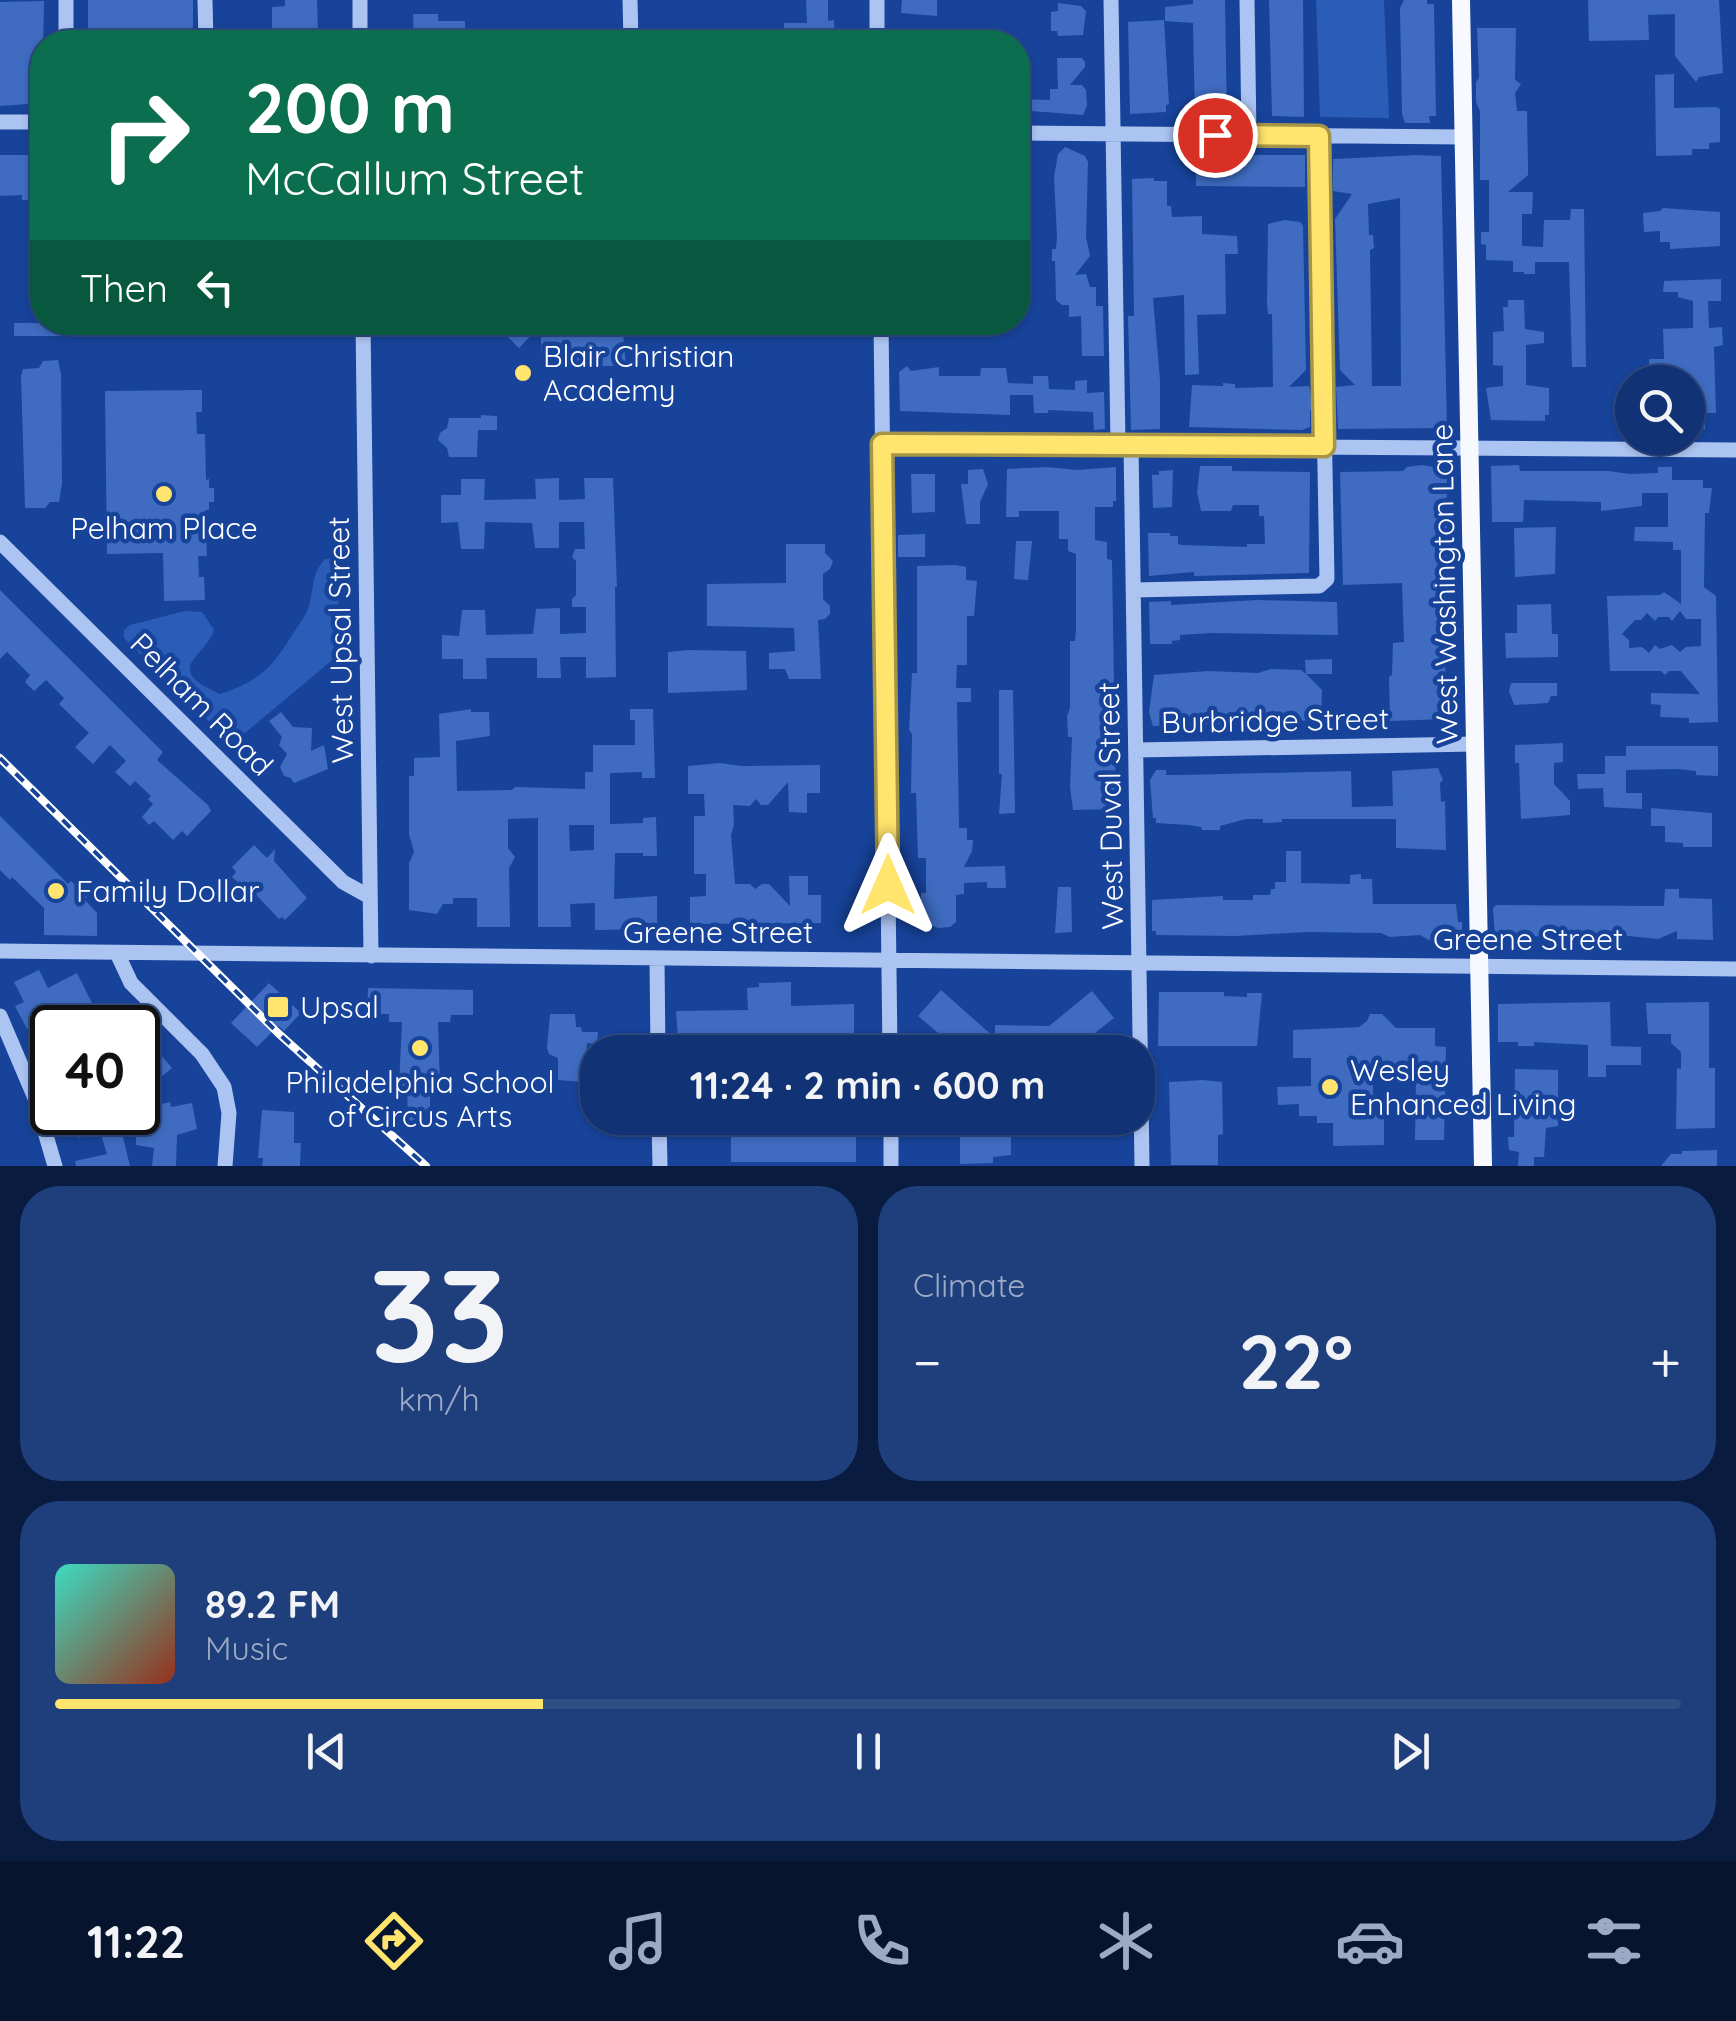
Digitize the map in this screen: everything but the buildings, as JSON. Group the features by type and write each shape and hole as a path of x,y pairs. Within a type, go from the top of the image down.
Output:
{"main road":[{"name":"West Washington Lane","path":"1461,0 1483,1166"}],"street":[{"path":"66,0 66,30"},
{"path":"205,0 206,30"},
{"path":"360,0 360,30"},
{"path":"630,0 631,30"},
{"path":"877,0 877,30"},
{"name":"West Duval Street","path":"1111,0 1124,445 1134,590 1142,1166"},
{"path":"1247,0 1250,135"},
{"path":"0,122 30,122"},
{"path":"1030,132 1463,137"},
{"path":"1134,590 1324,584 1319,136"},
{"name":"West Upsal Street","path":"363,335 372,956"},
{"path":"881,335 890,1035"},
{"path":"882,444 1736,450"},
{"name":"Pelham Road","path":"0,542 342,882 370,897"},
{"name":"Burbridge Street","path":"1136,750 1475,744"},
{"name":"Greene Street","path":"0,951 1736,968"},
{"path":"117,953 130,983 202,1054 224,1087 229,1113 226,1166"},
{"path":"656,960 658,1035"},
{"path":"0,1016 35,1098 54,1166"},
{"path":"659,1135 660,1166"},
{"path":"891,1135 892,1166"}],"shaded area":[{"path":"1316,0 1384,0 1389,118 1320,117"},
{"path":"334,558 340,563 336,657 239,738 231,740 223,735 124,638 124,630 130,625 185,611 202,612 214,630 190,670 202,685 220,694 254,679 276,658 307,612 318,569 325,559"}],"railway":[{"path":"0,758 278,1033 426,1166"}],"place":[{"name":"Blair Christian Academy","path":"523,373"},
{"name":"Pelham Place","path":"164,494"},
{"name":"Family Dollar","path":"56,891"},
{"name":"Upsal","path":"278,1007"},
{"name":"Philadelphia School of Circus Arts","path":"420,1048"},
{"name":"Wesley Enhanced Living","path":"1330,1087"}],"route":[{"path":"888,885 882,444 1324,446 1319,136 1215,135"}]}
